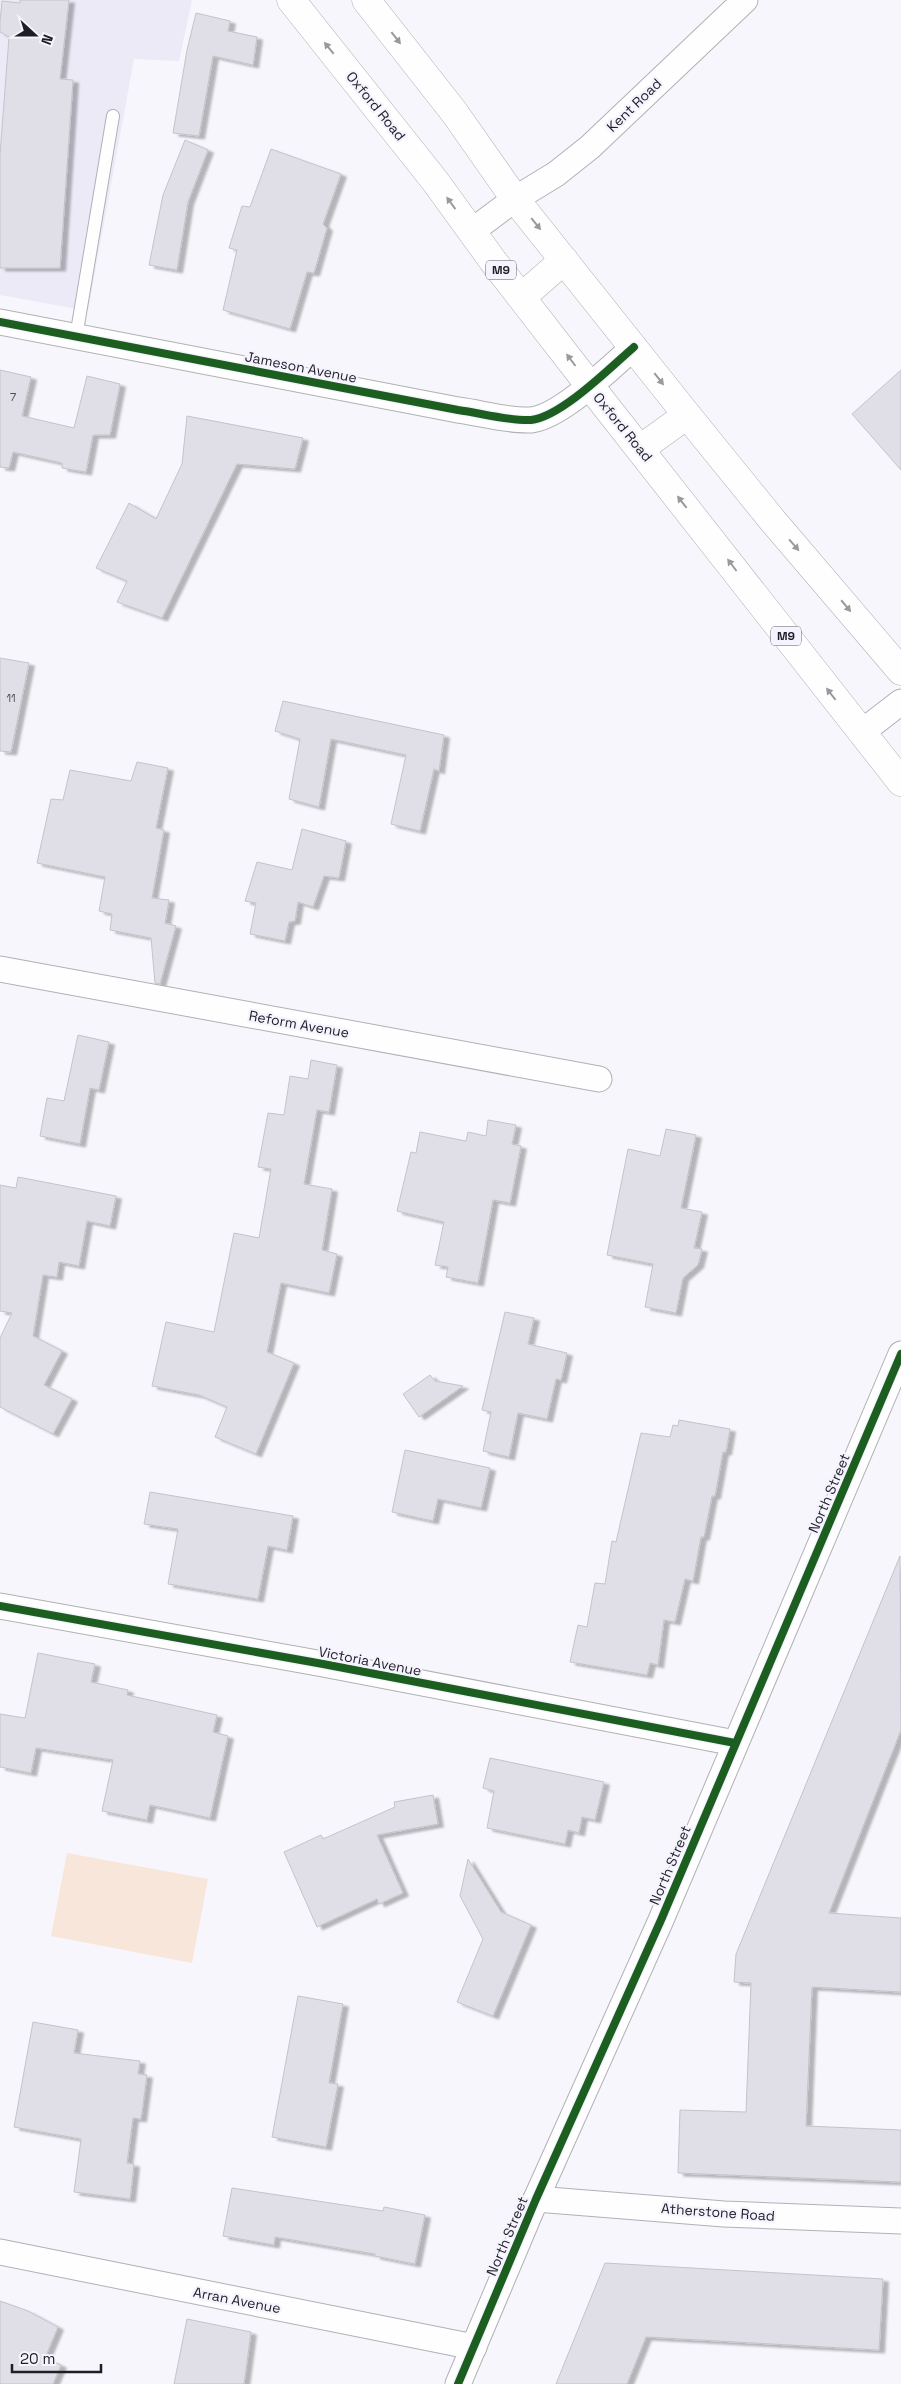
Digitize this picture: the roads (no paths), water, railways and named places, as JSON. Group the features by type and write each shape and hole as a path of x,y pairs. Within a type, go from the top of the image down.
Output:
{"main road":[{"name":"Oxford Road","path":"291,0 435,181 590,386 862,732 897,770"},
{"path":"366,0 454,112 515,199 687,415 773,521 901,671"},
{"path":"523,296 564,260"},
{"path":"640,449 687,415"}],"street":[{"name":"Kent Road","path":"472,232 515,199 556,174 590,147 745,0"},
{"name":"Jameson Avenue","path":"0,322 531,420 554,412 590,386 634,347"},
{"path":"862,732 901,702"},
{"name":"Reform Avenue","path":"0,970 599,1079"},
{"name":"North Street","path":"458,2384 536,2198 661,1920 901,1354"},
{"name":"Victoria Avenue","path":"0,1606 735,1742"},
{"name":"Atherstone Road","path":"536,2198 724,2214 901,2220"},
{"name":"Arran Avenue","path":"0,2252 474,2347"}],"lane":[{"path":"76,337 113,116"}]}
